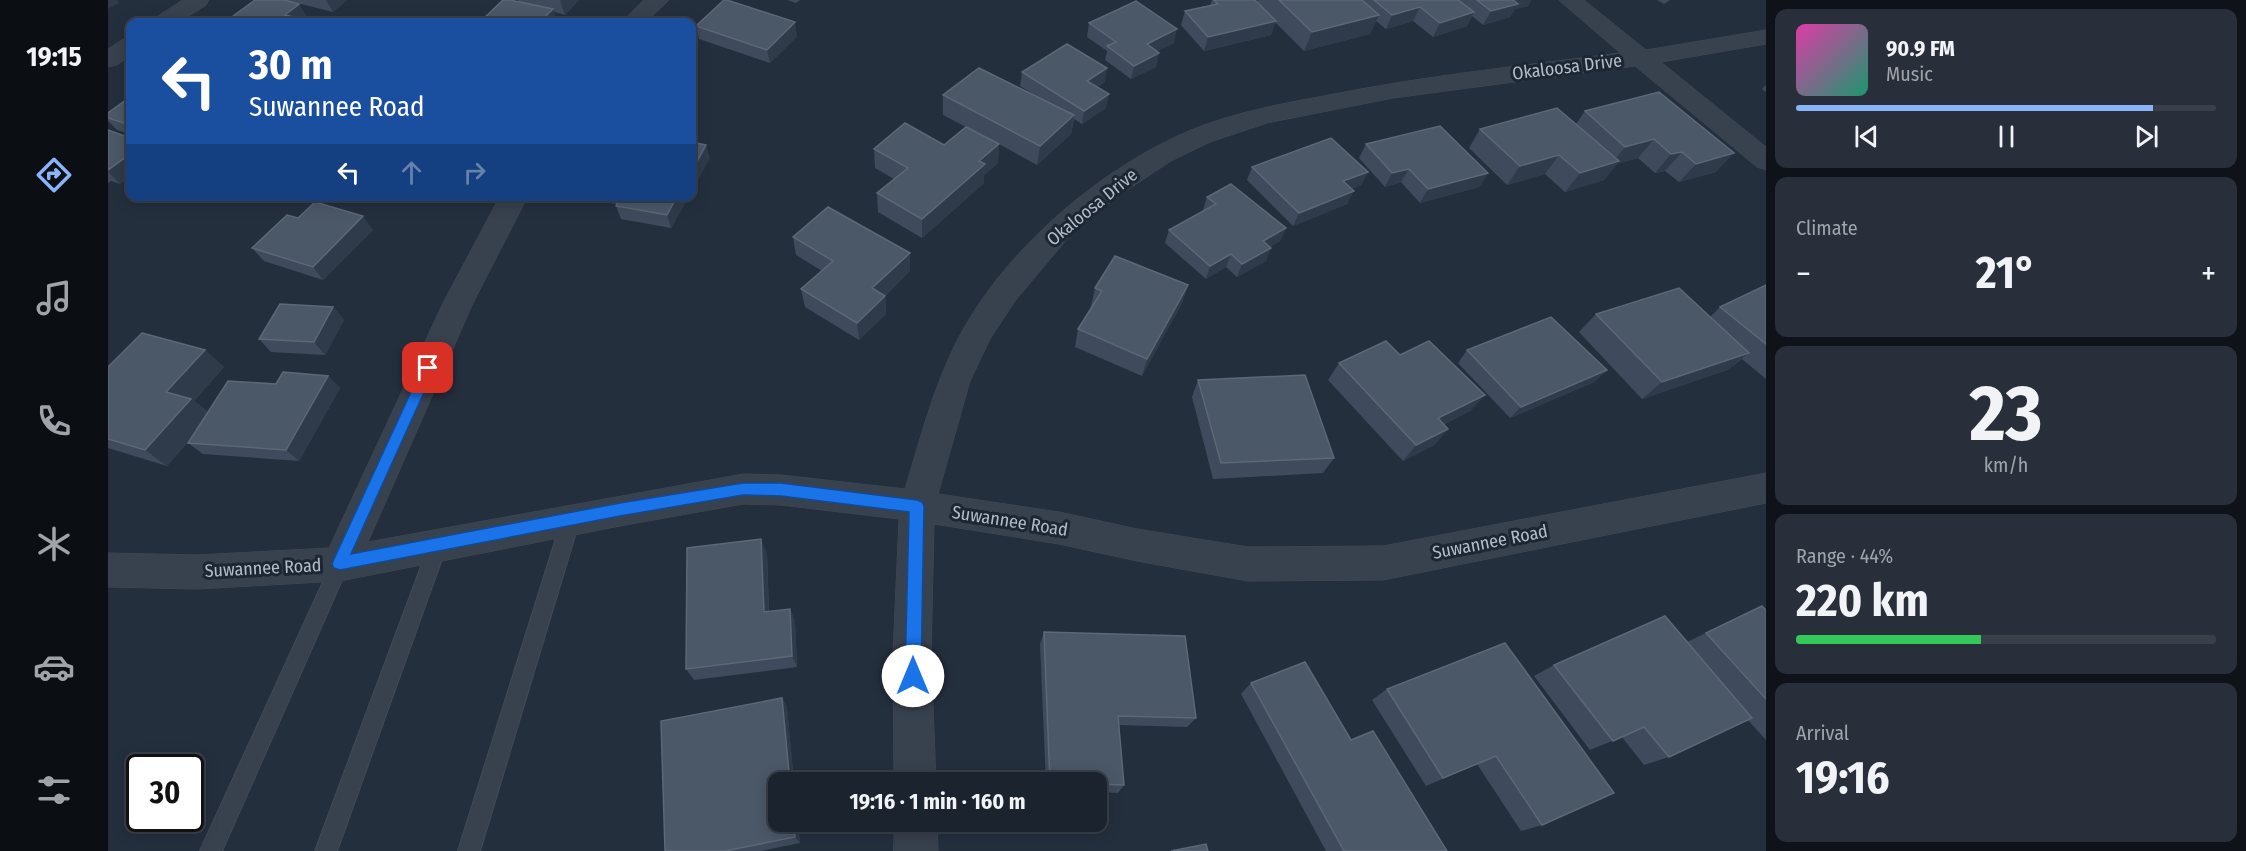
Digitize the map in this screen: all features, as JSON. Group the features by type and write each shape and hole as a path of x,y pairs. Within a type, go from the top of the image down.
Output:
{"street":[{"path":"171,18 198,0"},
{"path":"638,18 658,0"},
{"path":"1570,0 1766,161"},
{"name":"Okaloosa Drive","path":"915,772 912,655 917,506 954,381 982,325 1004,293 1062,226 1134,171 1201,136 1263,116 1393,90 1641,58 1766,37"},
{"path":"108,60 126,48"},
{"path":"340,564 458,303 511,201"},
{"name":"Suwannee Road","path":"108,570 197,572 340,564 571,519 743,489 781,490 917,506 1059,528 1137,545 1248,564 1383,563 1766,488"},
{"path":"916,832 916,851"}],"lane":[{"path":"469,851 571,519"},
{"path":"326,851 438,545"},
{"path":"211,851 340,564"}],"building":[{"path":"255,0 284,0 299,4 285,15 298,18 230,18"},
{"path":"503,0 553,9 544,18 484,18"},
{"path":"724,0 795,22 767,50 696,26"},
{"path":"1214,0 1255,0 1276,21 1208,37 1185,11 1218,4"},
{"path":"1279,0 1362,0 1379,15 1312,32"},
{"path":"1374,0 1458,0 1474,12 1440,23 1420,7 1392,15"},
{"path":"1477,0 1513,0 1518,4 1491,11"},
{"path":"1136,1 1177,29 1147,44 1159,53 1134,66 1107,46 1116,42 1089,23"},
{"path":"1067,44 1107,68 1087,81 1109,94 1084,111 1022,72"},
{"path":"979,68 1074,115 1040,146 943,95"},
{"path":"1659,92 1734,153 1696,164 1682,152 1671,154 1654,139 1625,147 1585,111"},
{"path":"126,100 126,124 108,118 108,113"},
{"path":"1557,108 1619,161 1580,173 1559,155 1520,166 1480,129"},
{"path":"905,123 944,145 966,127 999,144 979,161 985,164 922,219 877,193 908,168 874,149"},
{"path":"1440,126 1488,173 1428,189 1409,169 1392,173 1366,144"},
{"path":"108,130 126,137 126,157 108,170"},
{"path":"1331,138 1368,172 1343,181 1354,191 1299,213 1252,167"},
{"path":"696,143 706,145 696,164"},
{"path":"1231,184 1286,228 1263,241 1271,248 1242,264 1231,254 1210,266 1169,230 1216,204 1207,197"},
{"path":"618,201 674,201 667,215 616,206"},
{"path":"315,202 363,216 313,267 252,248 287,215 298,218"},
{"path":"828,207 910,253 872,288 885,296 857,323 801,289 833,261 793,237"},
{"path":"1115,256 1188,285 1147,359 1078,329 1102,291 1095,288"},
{"path":"1766,285 1766,344 1720,307"},
{"path":"1679,288 1749,353 1662,382 1596,314"},
{"path":"280,304 333,307 314,342 259,339"},
{"path":"1551,317 1607,370 1521,407 1467,350"},
{"path":"142,333 205,350 166,392 191,399 145,450 108,439 108,367"},
{"path":"1386,341 1400,355 1429,341 1485,395 1438,418 1448,429 1416,445 1339,363"},
{"path":"283,372 328,376 286,450 188,443 228,381 276,384"},
{"path":"1305,375 1334,458 1221,463 1198,380"},
{"path":"761,539 764,612 790,609 792,656 686,669 687,548"},
{"path":"1762,606 1766,610 1766,699 1706,633"},
{"path":"1665,616 1752,718 1669,757 1644,727 1613,741 1554,665"},
{"path":"1044,632 1185,636 1196,718 1118,716 1124,785 1107,784 1107,772 1050,772"},
{"path":"1505,643 1614,793 1542,825 1496,756 1443,778 1387,689"},
{"path":"1305,662 1351,740 1373,731 1447,851 1344,851 1251,683"},
{"path":"782,698 789,772 768,772 768,832 795,832 795,837 725,851 665,851 661,721"},
{"path":"1206,844 1208,851 1171,851"}],"route":[{"path":"428,368 340,564 620,510 743,489 781,490 917,506 913,676"}]}
